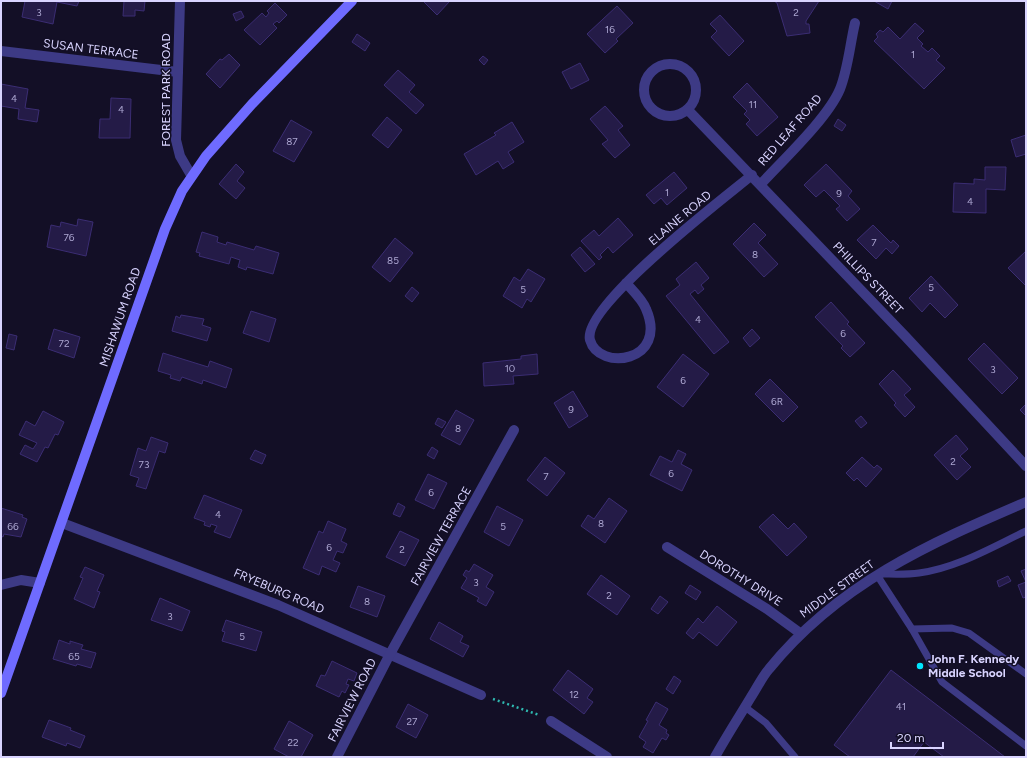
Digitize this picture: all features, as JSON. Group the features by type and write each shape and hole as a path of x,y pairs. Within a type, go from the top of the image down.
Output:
{"main road":[{"name":"MISHAWUM ROAD","path":"1,693 165,229 191,175 226,133 352,1"}],"street":[{"name":"FOREST PARK ROAD","path":"180,1 177,145 180,156 191,175"},
{"name":"RED LEAF ROAD","path":"760,184 808,132 834,100 842,83 855,23"},
{"name":"SUSAN TERRACE","path":"1,51 178,72"},
{"path":"667,63 676,64 690,72 696,81 697,93 688,110 672,116 661,114 650,107 646,100 645,84 649,74 654,69 667,63"},
{"name":"PHILLIPS STREET","path":"688,110 752,175 1026,466"},
{"name":"ELAINE ROAD","path":"626,283 646,308 650,318 651,334 648,343 639,353 634,356 616,359 610,358 595,348 591,343 589,333 599,313 626,283 672,241 752,175"},
{"name":"FAIRVIEW TERRACE","path":"390,654 514,430"},
{"name":"MIDDLE STREET","path":"715,757 744,707 768,670 800,633 822,613 877,574 932,544 1026,502"},
{"name":"FRYEBURG ROAD","path":"62,523 234,586 481,695"},
{"name":"DOROTHY DRIVE","path":"667,547 767,609 800,633"},
{"path":"1,585 21,580 40,583"},
{"name":"FAIRVIEW ROAD","path":"337,757 390,654"},
{"path":"551,721 607,757"}],"lane":[{"path":"877,574 920,573 941,568 962,561 1026,531"},
{"path":"877,574 912,629 942,682 1026,746"},
{"path":"912,629 952,628 969,633 1026,674"},
{"path":"744,707 766,723 794,757"}],"path":[{"path":"481,695 551,721"}],"building":[{"path":"25,1 79,1 77,6 57,2 53,24 22,17"},
{"path":"124,1 145,1 144,11 135,10 135,16 123,16"},
{"path":"423,1 450,1 437,15"},
{"path":"774,1 819,1 806,21 806,24 809,24 810,33 787,36 777,3"},
{"path":"874,1 892,1 888,9"},
{"path":"275,3 287,15 279,23 277,21 273,24 277,28 260,45 244,30 262,13 266,17 269,13 267,11"},
{"path":"617,6 633,23 616,39 618,41 605,53 587,34"},
{"path":"241,11 244,17 236,21 233,14"},
{"path":"720,15 744,41 729,56 711,37 717,31 710,24"},
{"path":"915,23 924,31 917,38 923,44 921,46 928,52 932,48 940,56 936,60 945,68 924,89 874,41 878,37 876,34 880,30 883,32 888,27 900,39"},
{"path":"357,34 370,43 365,51 352,42"},
{"path":"229,54 240,65 220,88 206,74 220,59 222,60"},
{"path":"483,56 488,60 484,65 479,60"},
{"path":"580,63 589,80 571,89 562,72"},
{"path":"398,70 415,85 409,92 424,105 416,114 384,85"},
{"path":"747,83 778,117 757,136 746,124 750,120 744,114 747,111 733,97"},
{"path":"1,84 28,89 25,108 39,110 37,122 18,119 19,109 1,106"},
{"path":"111,98 131,99 130,138 99,138 100,119 110,119"},
{"path":"605,106 623,126 618,130 630,145 615,158 602,144 608,140 590,119"},
{"path":"387,117 402,130 388,148 372,135"},
{"path":"838,119 846,125 842,131 834,126"},
{"path":"291,120 312,132 294,162 273,151"},
{"path":"512,122 524,142 508,152 514,162 503,169 498,161 476,175 464,154 496,135 494,133"},
{"path":"1026,135 1026,154 1016,157 1011,140"},
{"path":"236,164 244,172 237,181 245,188 236,199 219,184"},
{"path":"826,164 852,191 848,196 860,209 847,221 836,209 840,206 824,190 816,197 804,185"},
{"path":"985,167 1006,167 1005,190 986,189 986,213 953,212 954,183 974,184 974,179 985,180"},
{"path":"674,172 687,188 667,205 661,198 654,204 646,195"},
{"path":"618,218 633,235 613,253 608,247 600,255 602,257 599,260 581,241 594,230 599,236"},
{"path":"78,219 93,222 86,256 47,247 51,225 60,227 61,222 77,226"},
{"path":"754,223 766,235 758,243 778,264 764,277 733,244"},
{"path":"873,225 891,243 893,240 899,246 892,254 886,248 876,259 857,240"},
{"path":"202,232 218,237 217,242 226,245 227,242 254,250 256,246 279,253 273,274 247,267 246,270 238,267 240,260 231,257 229,264 199,256 200,253 196,252"},
{"path":"395,238 413,253 390,282 372,267"},
{"path":"580,247 595,264 585,272 571,255"},
{"path":"1026,251 1026,286 1008,268"},
{"path":"696,262 709,278 701,285 704,289 698,294 695,290 690,294 729,342 714,354 666,296 680,285 676,279"},
{"path":"528,269 545,279 531,302 527,299 522,308 503,296 514,277 520,281"},
{"path":"931,276 958,305 945,318 930,303 922,312 909,298"},
{"path":"412,287 419,293 412,302 405,296"},
{"path":"831,302 849,322 847,324 865,343 850,357 841,348 843,346 815,317"},
{"path":"251,311 276,319 269,342 243,333"},
{"path":"181,315 204,319 202,325 211,328 207,341 172,331 176,316 180,318"},
{"path":"54,329 80,337 74,358 48,349"},
{"path":"752,329 760,338 750,347 743,338"},
{"path":"9,334 17,336 14,350 6,348"},
{"path":"984,343 1018,378 1002,394 968,359"},
{"path":"163,353 208,367 210,361 232,369 226,388 203,380 202,384 182,377 180,381 170,378 171,375 158,371"},
{"path":"537,354 538,374 513,376 514,384 484,386 483,363 521,359 521,356"},
{"path":"683,354 709,374 683,407 657,387"},
{"path":"893,370 911,389 904,395 915,407 905,417 894,405 896,403 879,384"},
{"path":"770,379 798,407 783,422 755,394"},
{"path":"573,391 588,416 569,428 554,403"},
{"path":"1026,404 1026,416 1020,410"},
{"path":"456,410 474,420 460,445 441,435"},
{"path":"43,411 64,422 58,435 55,434 48,448 45,447 37,462 20,454 25,445 33,449 37,443 19,435 26,421 35,426"},
{"path":"861,416 867,423 861,428 855,421"},
{"path":"438,418 446,422 442,428 435,424"},
{"path":"956,435 968,449 960,456 971,467 957,480 934,455"},
{"path":"151,437 168,443 165,453 159,451 146,489 136,486 139,478 130,475 138,448 146,451"},
{"path":"432,447 438,451 434,459 427,455"},
{"path":"255,450 266,455 262,464 250,459"},
{"path":"678,450 686,454 681,464 692,470 682,491 650,475 660,456 672,462"},
{"path":"545,457 565,473 547,496 527,480"},
{"path":"862,457 874,468 877,465 882,469 866,487 857,478 854,481 846,473"},
{"path":"428,474 447,483 434,509 415,500"},
{"path":"204,495 242,510 230,538 214,532 217,526 211,524 210,527 204,525 205,522 194,518"},
{"path":"609,498 627,511 605,543 581,526 588,515 594,519"},
{"path":"398,503 405,507 400,517 393,514"},
{"path":"497,506 523,520 509,546 484,532"},
{"path":"1,508 23,515 22,517 27,519 21,537 4,534 3,537 1,536"},
{"path":"773,514 788,529 794,523 807,537 787,556 759,527"},
{"path":"328,521 346,529 341,541 347,544 343,553 337,551 333,560 340,563 336,572 322,566 319,575 303,568 319,531 323,533"},
{"path":"400,531 419,540 405,566 386,557"},
{"path":"474,564 493,575 486,587 494,592 486,606 477,601 479,598 461,588 467,578 463,575 466,570 469,572"},
{"path":"85,567 104,575 97,591 100,592 94,608 74,599 83,578 80,577"},
{"path":"1026,569 1026,582 1021,571"},
{"path":"601,575 630,596 617,615 587,594"},
{"path":"1008,576 1011,581 999,587 997,581"},
{"path":"1026,582 1026,597 1023,598 1018,585"},
{"path":"690,585 701,592 696,600 685,593"},
{"path":"358,586 385,596 377,617 350,607"},
{"path":"660,596 668,602 658,614 651,609"},
{"path":"160,598 190,611 182,631 151,620"},
{"path":"717,606 737,622 717,646 699,632 693,639 686,633 698,618 703,623"},
{"path":"226,620 262,632 256,651 222,641 225,632 222,631"},
{"path":"439,622 463,636 460,642 469,646 463,657 430,639"},
{"path":"59,640 70,644 70,641 83,645 81,649 96,653 91,668 77,664 76,666 53,659"},
{"path":"332,661 357,673 354,681 348,679 346,684 349,685 345,693 342,691 339,697 316,686 321,675 325,676"},
{"path":"568,670 593,689 587,698 593,702 584,714 553,690"},
{"path":"891,670 1005,757 944,757 924,742 913,757 850,757 834,745"},
{"path":"674,676 681,681 673,694 666,689"},
{"path":"656,702 668,709 659,725 667,730 666,733 669,735 666,740 662,738 653,753 643,747 646,742 639,737"},
{"path":"408,704 428,715 416,738 396,727"},
{"path":"49,720 71,728 70,730 85,736 80,748 67,743 66,746 42,737"},
{"path":"289,721 313,735 301,757 289,757 274,749"}],"place":[{"name":"John F. Kennedy Middle School","path":"920,666"}]}
